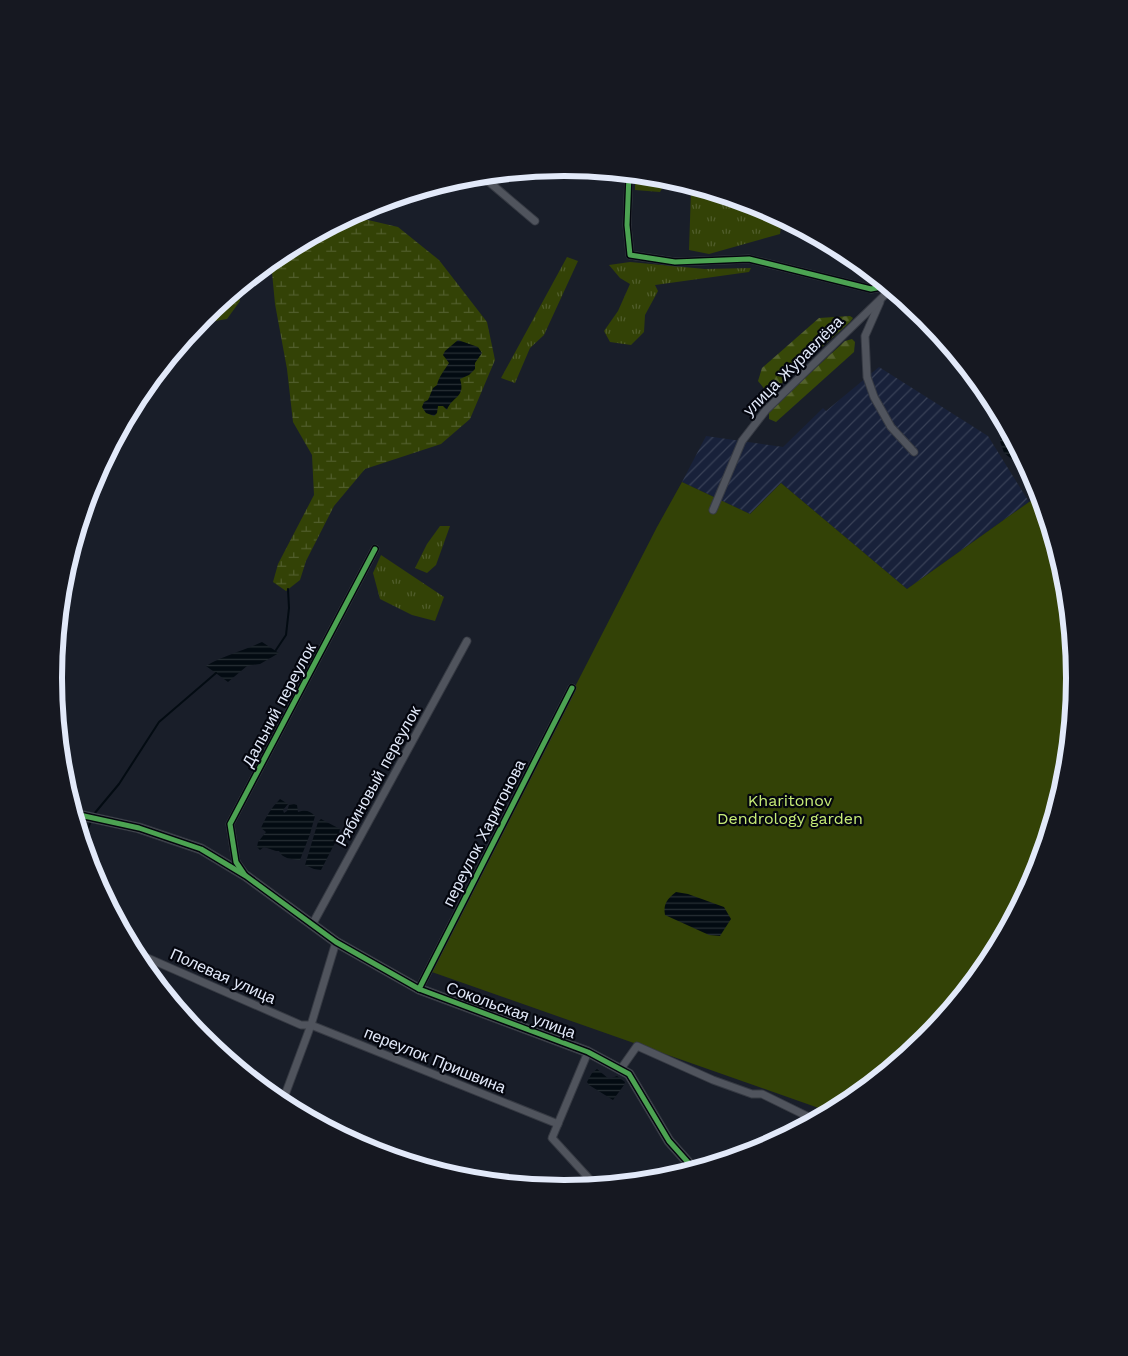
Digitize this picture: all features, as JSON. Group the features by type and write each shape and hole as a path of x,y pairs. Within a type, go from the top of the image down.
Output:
{"street":[{"path":"629,181 627,225 630,254 675,262 749,259 871,289 878,288"},
{"path":"490,182 535,221"},
{"name":"улица Журавлёва","path":"713,510 742,441 749,430 766,410 886,294"},
{"path":"882,298 865,336 867,377 874,397 890,427 914,452"},
{"name":"Дальний переулок","path":"246,876 236,862 230,824 375,549"},
{"name":"Рябиновый переулок","path":"312,925 467,641"},
{"name":"переулок Харитонова","path":"419,989 572,688"},
{"name":"Сокольская улица","path":"82,816 138,828 201,849 246,876 336,942 419,989 588,1052 629,1074 668,1141 689,1163"},
{"path":"285,1095 311,1025 336,942"},
{"name":"Полевая улица","path":"148,958 301,1025"},
{"name":"переулок Пришвина","path":"301,1025 311,1025 558,1124"},
{"path":"620,1070 637,1046 713,1080 752,1094 762,1094 807,1116"},
{"path":"588,1052 552,1138 589,1178"}],"shaded area":[{"path":"458,340 478,347 482,353 475,363 475,369 469,375 460,379 460,393 447,410 443,406 438,406 437,413 434,416 426,413 422,407 424,402 428,400 433,388 437,385 440,376 449,363 443,355"},
{"path":"879,367 988,436 1029,502 907,589 781,483 750,514 682,482 706,436 783,447 823,408 826,411"},
{"path":"1001,433 1016,461 1004,453 1000,441"},
{"path":"262,642 279,653 260,664 247,666 228,682 206,666 220,659"},
{"path":"280,799 288,804 283,810 284,813 289,805 294,804 297,805 298,812 307,811 315,816 300,860 285,857 279,851 264,847 260,850 257,847 258,842 266,832 261,828 271,809"},
{"path":"321,819 340,829 321,870 305,865 318,822"},
{"path":"676,892 688,894 724,907 731,919 720,936 709,935 665,915 666,902"},
{"path":"597,1069 609,1079 617,1076 625,1082 613,1100 587,1082 592,1073"}],"green space":[{"path":"635,182 663,186 660,192 635,190"},
{"path":"691,193 725,203 781,226 780,234 709,254 689,250"},
{"path":"363,219 398,227 439,260 487,322 495,360 470,419 441,444 365,469 334,506 306,561 300,580 286,591 273,582 278,564 314,495 312,455 293,422 287,369 275,304 272,271 285,261 342,228"},
{"path":"567,257 578,261 544,335 530,348 515,383 501,378"},
{"path":"630,262 705,269 751,268 749,272 655,285 658,291 645,315 644,332 631,345 610,342 604,331 618,311 630,284 620,278 609,265"},
{"path":"239,296 240,301 227,319 210,322"},
{"path":"850,316 853,318 850,322 772,392 767,392 758,381 762,368 819,318"},
{"path":"852,339 855,342 854,352 776,422 769,419 769,411 845,341"},
{"name":"Kharitonov Dendrology garden","path":"682,482 750,514 781,483 907,589 1033,500 1048,548 1056,580 1061,613 1066,678 1064,711 1056,776 1039,839 1027,870 1014,900 981,957 941,1009 895,1055 843,1095 821,1109 429,971 657,527"},
{"path":"440,526 450,526 436,565 427,573 415,568 427,544"},
{"path":"381,555 444,597 435,621 412,615 380,599 373,573"}],"waterway":[{"path":"276,650 286,635 289,608 288,589"},
{"path":"94,814 119,784 159,722 216,673"},
{"path":"87,831 91,821"}],"cycle path":[{"path":"629,181 627,225 630,255 675,262 749,259 871,289 878,288"},
{"path":"244,874 236,862 230,824 375,549"},
{"path":"419,989 572,688"},
{"path":"82,816 139,828 201,849 246,876 336,942 419,989 588,1052 629,1074 669,1141 689,1163"}]}
